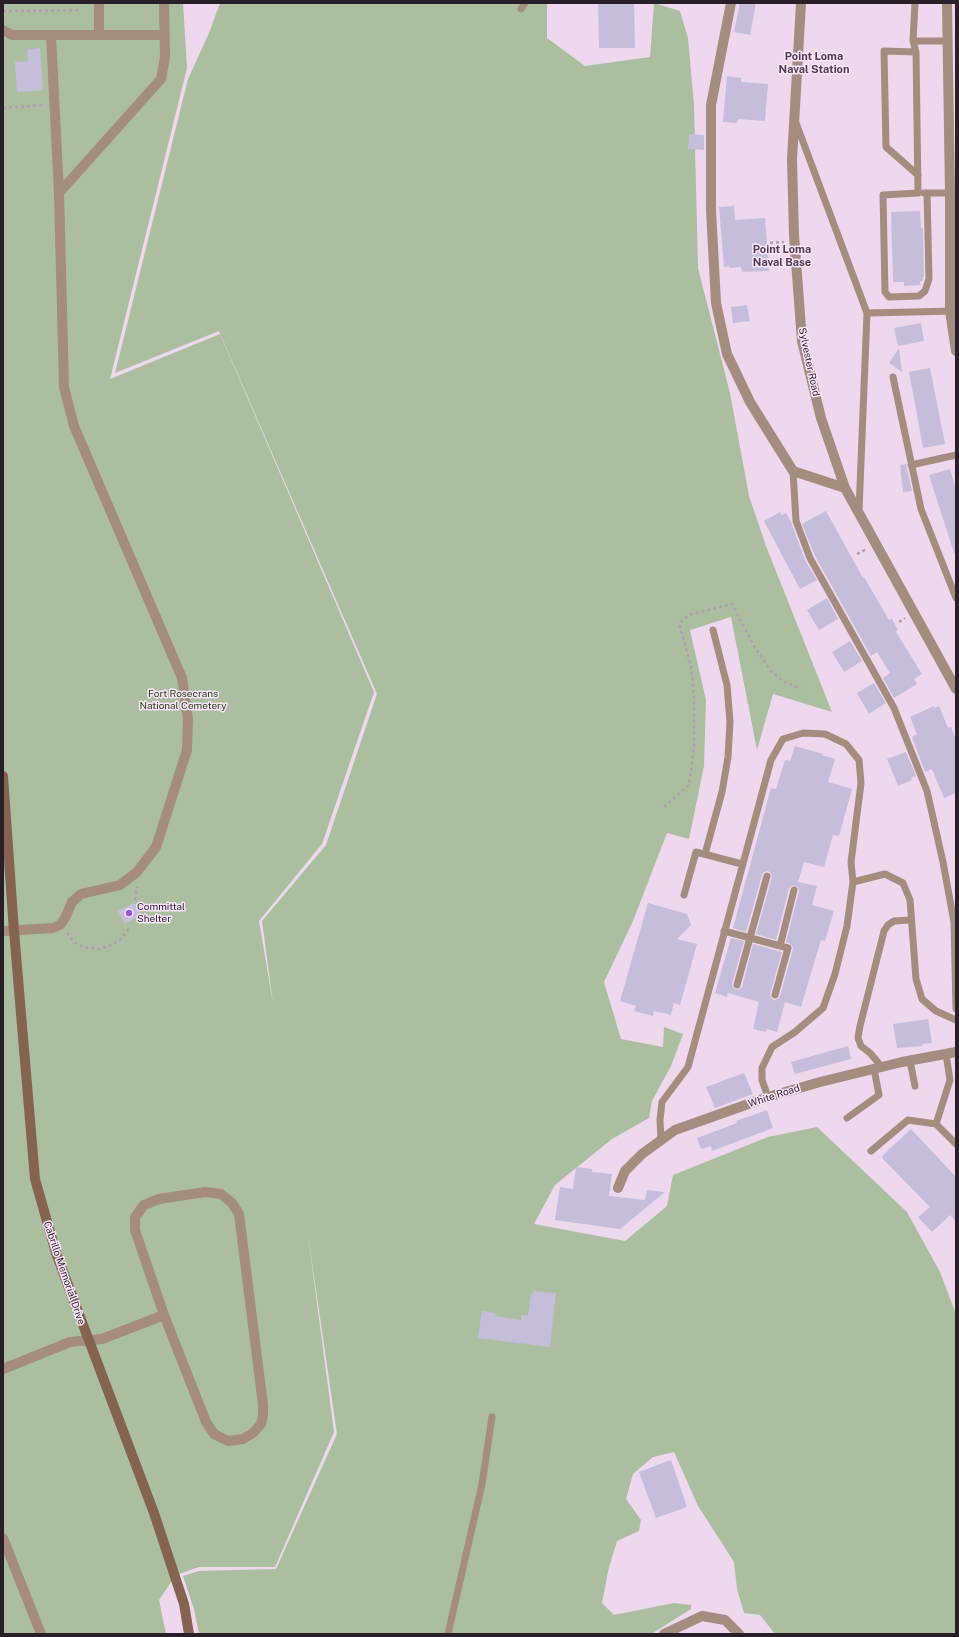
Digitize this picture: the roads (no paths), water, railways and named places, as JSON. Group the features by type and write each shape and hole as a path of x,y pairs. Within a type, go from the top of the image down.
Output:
{"main road":[{"name":"Cabrillo Memorial Drive","path":"3,776 14,931 35,1179 56,1253 154,1513 184,1604 189,1634"}],"street":[{"path":"99,3 99,34"},
{"path":"59,193 161,79 165,57 164,3"},
{"path":"731,3 711,105 711,210 716,302 727,354 750,402 793,471 844,488"},
{"name":"Sylvester Road","path":"800,3 792,159 794,235 802,341 821,418 844,488 956,689"},
{"path":"947,3 953,311 956,351"},
{"path":"3,30 12,35 164,35"},
{"path":"3,931 53,928 60,924 65,918 72,902 81,894 120,885 137,872 156,847 187,750 188,719 182,678 74,426 64,388 59,193 51,35"},
{"name":"White Road","path":"618,1188 625,1171 642,1154 675,1130 768,1097 820,1082 951,1053"},
{"path":"205,1192 221,1194 232,1203 239,1214 263,1405 261,1424 253,1433 242,1440 228,1441 214,1434 206,1422 164,1315 135,1230 135,1218 144,1205 159,1199 205,1192"},
{"path":"3,1369 70,1342 102,1339 164,1315"},
{"path":"3,1538 40,1634"},
{"path":"664,1634 702,1616 725,1620 739,1634"}],"lane":[{"path":"915,3 913,41 916,52 918,193"},
{"path":"913,41 948,41"},
{"path":"916,52 884,51 886,147 918,176"},
{"path":"794,117 867,313 859,515"},
{"path":"927,193 929,279 925,291 919,296 890,296 885,292 882,195 918,193 927,193 950,193"},
{"path":"867,313 953,311"},
{"path":"893,378 920,509 956,598"},
{"path":"911,465 956,455"},
{"path":"793,471 796,521 810,558 894,708 927,791 943,862 954,922 956,1010"},
{"path":"705,854 722,792 728,757 730,722 727,685 713,630"},
{"path":"661,1140 660,1120 662,1102 688,1067 771,760 783,739 803,732 825,734 846,744 859,760 861,783 851,862 853,882 847,926 835,974 823,1008 795,1032 772,1047 762,1068 762,1080 768,1097"},
{"path":"684,895 696,852 742,864"},
{"path":"853,882 885,874 903,883 910,900 916,979 922,999 936,1011 956,1020"},
{"path":"737,985 767,876"},
{"path":"780,946 794,890"},
{"path":"847,1118 879,1095 878,1068 858,1038 860,1026 884,931 888,924 894,921 911,920"},
{"path":"724,931 788,948 775,996"},
{"path":"936,1124 950,1080 951,1053"},
{"path":"910,1061 915,1086"},
{"path":"871,1151 908,1120 936,1124 956,1144"},
{"path":"448,1634 482,1484 492,1417"}],"place":[{"name":"Committal Shelter","path":"129,913"}],"district":[{"name":"Point Loma Naval Station","path":"814,63"},
{"name":"Point Loma Naval Base","path":"782,256"}],"park label":[{"name":"Fort Rosecrans National Cemetery","path":"183,700"}]}
